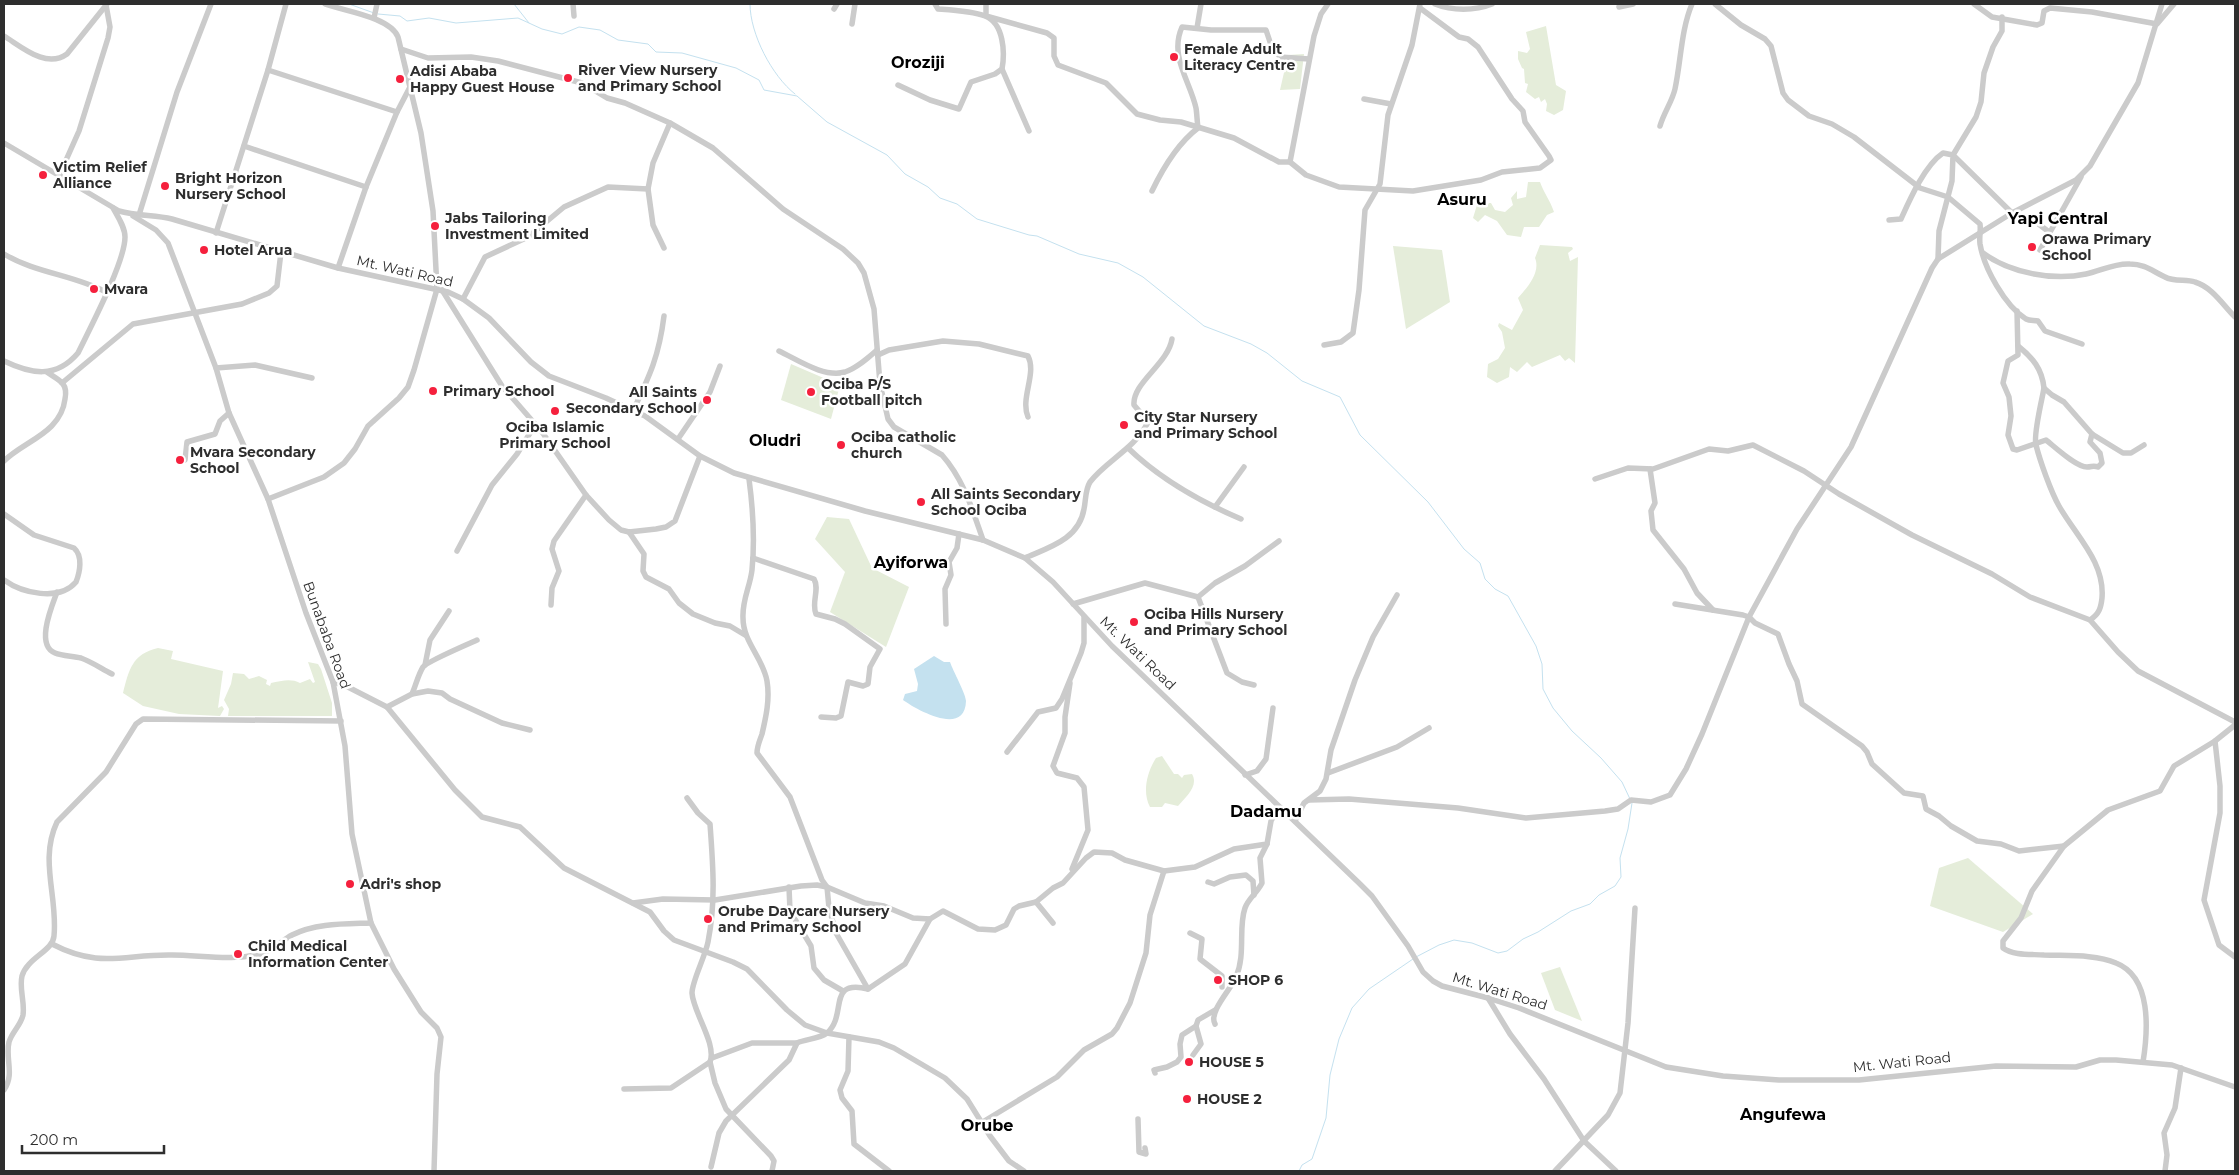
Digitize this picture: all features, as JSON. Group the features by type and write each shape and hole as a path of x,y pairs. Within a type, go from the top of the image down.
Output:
{"street":[{"path":"4,36 40,57 51,60 59,59 67,54 106,4"},
{"path":"59,176 79,131 108,38 110,27 106,4"},
{"path":"138,215 177,92 211,4"},
{"path":"216,233 268,70 286,4"},
{"path":"268,500 324,477 344,463 355,449 368,426 399,398 408,387 440,290 429,187 419,119 396,32 384,22 374,18 325,4"},
{"path":"374,18 377,4"},
{"path":"573,4 574,16"},
{"path":"852,24 855,4"},
{"path":"935,4 938,9 986,16 1047,33 1054,38 1054,56 1058,65 1106,83 1137,114 1160,120 1182,122 1234,138 1279,162 1290,162 1306,174 1338,187 1377,190 1426,189 1481,180 1494,174 1540,168 1551,160 1525,122 1523,111 1512,99 1478,47 1468,39 1459,36 1420,6 1412,44 1390,104 1384,133 1381,178 1377,190 1365,210 1359,290 1353,333 1341,342 1324,345"},
{"path":"986,4 986,16 1000,33 1002,70 1029,131"},
{"path":"1198,28 1201,4"},
{"path":"1290,162 1309,60 1319,20 1328,4"},
{"path":"1435,4 1448,8 1476,9 1492,4"},
{"path":"1619,7 1633,4"},
{"path":"1660,126 1664,111 1674,92 1685,28 1692,4"},
{"path":"1715,4 1741,25 1765,39 1771,46 1785,97 1809,116 1832,124 1854,137 1918,186 1948,197 1978,222 1982,252 1995,285 2016,311 2028,319 2038,321 2045,331 2082,344"},
{"path":"1974,4 1989,15 2040,24 2046,9 2054,8 2157,24"},
{"path":"2040,250 2138,84 2162,4"},
{"path":"2157,24 2174,4"},
{"path":"1938,259 1939,231 1953,173 1953,155 1962,144 1976,117 1981,102 1984,73 1993,47 2002,31 2002,17"},
{"path":"1198,128 1196,108 1182,70 1178,48 1182,27 1266,30 1271,45 1280,57 1309,60"},
{"path":"401,49 428,58 471,57 498,61 582,83 607,98 626,103 670,123 713,148 783,209 843,249 858,263 864,273 871,296 881,395 888,419 894,427 942,455 948,462 963,483 983,540"},
{"path":"268,70 396,112"},
{"path":"898,85 930,100 959,109 972,82 1002,70"},
{"path":"338,268 366,188 396,112 410,87"},
{"path":"1364,100 1390,104"},
{"path":"664,248 653,225 648,189 653,163 670,123"},
{"path":"1152,191 1158,176 1179,146 1198,128"},
{"name":"Mt. Wati Road","path":"4,143 113,208 132,214 172,219 338,268 372,277 440,290 463,299 489,318 531,362 549,376 645,416 700,456 749,479 865,511 983,540 1025,558 1037,566 1084,617 1372,896 1408,946 1423,972 1442,986 1488,998 1666,1067 1693,1073 1788,1080 1860,1080 1996,1066 2076,1067 2100,1060 2143,1062 2181,1068 2235,1087"},
{"path":"244,146 366,188"},
{"path":"1889,220 1901,219 1910,199 1934,159 1943,153 1953,155 2012,213 2029,224 2036,222 2049,232"},
{"path":"1309,800 1349,799 1458,808 1526,818 1605,811 1618,809 1631,800 1651,802 1670,796 1686,769 1702,734 1749,617 1792,538 1858,433 1932,268 1938,259 2012,213 2082,176"},
{"path":"463,299 485,257 528,237 564,207 608,187 648,189"},
{"path":"47,372 68,362 78,353 118,263 125,239 124,231 113,208"},
{"name":"Bunababa Road","path":"132,214 165,238 216,368 229,413 268,500 308,621 333,682 345,746 352,834 371,922 400,978 421,1012 437,1028 441,1037 437,1074 434,1171"},
{"path":"62,382 132,324 252,302 269,294 277,286 280,252"},
{"path":"1982,252 1994,261 2009,267 2034,273 2054,275 2082,275 2117,265 2146,266 2166,278 2201,284 2217,296 2235,316"},
{"path":"4,254 42,271 88,284 106,292"},
{"path":"440,290 502,386 535,425 586,495 621,530 629,532 656,529 666,527 674,520 700,456"},
{"path":"2016,311 2018,355 2008,361 2003,380 2011,416 2008,438 2014,450 2046,440 2067,457 2084,466 2094,465 2098,467 2102,463 2101,456 2090,442 2092,434"},
{"path":"633,411 656,361 661,344 664,316"},
{"path":"1025,558 1069,537 1075,532 1083,515 1090,483 1128,448 1147,424 1145,418 1134,405 1135,396 1160,363 1172,339"},
{"path":"779,351 815,368 844,372 878,352 943,341 979,344 1028,356 1030,372 1025,407 1028,417"},
{"path":"2018,346 2036,362 2041,372 2044,388 2035,443 2058,505 2100,572 2102,589 2100,610 2090,620"},
{"path":"4,361 23,369 47,372 62,382 66,396 61,413 49,429 4,462"},
{"path":"216,368 255,365 312,378"},
{"path":"678,439 710,392 720,366"},
{"path":"2044,388 2064,402 2092,434 2124,454 2144,445"},
{"path":"185,460 186,442 215,434 220,421 229,413"},
{"path":"457,551 492,486 517,454 535,425"},
{"path":"1595,479 1628,468 1650,469 1709,449 1728,451 1752,445 1804,471 1912,535 1992,574 2030,597 2090,620 2118,652 2138,671 2235,723 2215,741 2174,766 2160,791 2108,810 2064,846 2032,891 2021,918 2003,941 2002,946 2010,951 2024,954 2095,957 2117,963 2126,968 2134,977 2140,989 2147,1016 2143,1062"},
{"path":"1128,448 1176,485 1241,519"},
{"path":"1215,507 1244,467"},
{"path":"1650,469 1655,503 1652,512 1653,530 1681,565 1697,593 1713,610"},
{"path":"744,635 743,602 750,583 753,558 753,511 749,479"},
{"path":"552,605 552,588 559,571 552,545 586,495"},
{"path":"4,514 34,535 74,548 78,553 79,570 76,582 69,588 57,592 28,591 4,580"},
{"path":"629,532 644,554 643,570 646,577 669,589 679,603 693,614 715,623 730,626 744,635 758,656 767,682 767,710 757,752 790,797 822,880 827,887 829,908 836,934 868,989"},
{"path":"946,624 944,589 950,575 949,562 957,548 959,534"},
{"path":"1198,597 1215,583 1245,566 1279,541"},
{"path":"753,558 814,579 816,584 814,607 816,614 835,618 846,624 880,649 870,667 868,684 864,686 848,682 841,716 821,718"},
{"path":"1073,604 1144,583 1198,597"},
{"path":"57,592 46,626 45,639 48,648 56,654 91,662 112,674"},
{"path":"1295,821 1304,803 1320,791 1328,772 1331,750 1355,680 1375,632 1397,594"},
{"path":"1198,597 1227,673 1242,682 1254,684"},
{"path":"1676,604 1749,617 1755,623 1778,634 1797,681 1802,704 1862,746 1872,764 1904,793 1923,796 1928,810 1977,841 2001,844 2020,851 2064,846"},
{"path":"412,694 425,664 430,640 449,611"},
{"path":"1008,752 1038,712 1059,705 1070,683 1084,643 1084,617"},
{"path":"425,664 476,640"},
{"path":"333,682 344,685 387,707 439,771 482,817 520,827 564,868 650,912 669,937 747,969 795,1018 805,1025 827,1033 871,1040 894,1048 944,1078 961,1092 1009,1161 1024,1171"},
{"path":"1066,880 1078,858 1089,824 1083,784 1077,778 1057,773 1053,766 1066,733 1065,717 1070,683"},
{"path":"387,707 412,694 428,691 442,693 450,699 502,723 530,730"},
{"path":"1245,774 1257,771 1266,759 1273,708"},
{"path":"4,1090 9,1082 11,1070 9,1042 19,1026 23,1014 21,982 23,974 29,963 52,944 55,920 49,881 48,857 52,831 57,822 106,772 136,724 143,719 341,721"},
{"path":"1328,772 1397,747 1429,728"},
{"path":"2215,741 2221,799 2204,900 2219,945 2235,958"},
{"path":"687,798 698,813 710,824 715,900 706,953 693,986 692,995 710,1045 711,1060 720,1097 731,1116 771,1156 775,1166 772,1171"},
{"path":"1155,1073 1154,1070 1177,1062 1181,1057 1180,1044 1182,1035 1196,1026 1200,1017 1215,1010 1222,989 1237,976 1243,948 1244,913 1247,903 1262,883 1260,858 1267,844 1271,821 1279,807"},
{"path":"624,1089 671,1088 711,1060 752,1043 797,1043 827,1033 834,1021 843,991 848,987 854,986 868,989 905,964 930,919 943,911 978,929 995,930 1006,925 1014,909 1018,906 1036,902 1066,880 1090,854 1100,852 1112,853 1125,860 1164,871 1195,867 1234,849 1267,844"},
{"path":"981,1122 1057,1077 1084,1050 1112,1034 1117,1028 1130,1003 1146,953 1150,915 1164,871"},
{"path":"1208,882 1216,884 1230,877 1246,875 1253,880 1254,895"},
{"path":"817,885 822,880"},
{"path":"633,903 663,899 715,900 790,887 817,885 827,887 861,901 884,906 908,916 930,919"},
{"path":"790,887 790,911 811,946 814,968 824,980 843,991"},
{"path":"1036,902 1052,923"},
{"path":"1555,1171 1608,1115 1616,1103 1620,1092 1625,1050 1635,908"},
{"path":"52,944 79,955 112,960 165,955 213,957 251,955 265,953 292,935 308,929 371,922"},
{"path":"1190,933 1202,939 1200,959 1222,976 1222,989 1213,1018 1215,1024"},
{"path":"1488,998 1510,1034 1544,1079 1584,1141 1616,1171"},
{"path":"1193,1055 1201,1044 1196,1026"},
{"path":"849,1036 848,1071 840,1090 842,1098 852,1111 854,1144 889,1171"},
{"path":"711,1167 720,1133 731,1116 789,1060 797,1043"},
{"path":"2165,1171 2167,1155 2164,1133 2175,1108 2181,1068"},
{"path":"1138,1119 1138,1152 1146,1154 1145,1148"}],"green space":[{"path":"1546,26 1556,85 1566,91 1563,110 1554,115 1546,111 1547,104 1545,99 1541,102 1539,97 1535,99 1526,92 1528,84 1525,83 1524,69 1518,59 1518,51 1527,53 1530,49 1526,32"},
{"path":"1304,54 1300,89 1280,90 1288,55"},
{"path":"1528,182 1540,182 1554,212 1547,215 1539,227 1524,227 1521,237 1507,235 1497,221 1485,215 1478,222 1473,218 1477,205 1487,206 1491,203 1495,210 1505,212 1513,205 1511,198 1517,191 1517,199 1526,197"},
{"path":"1540,245 1572,247 1573,249 1568,253 1570,261 1578,257 1575,363 1569,358 1565,361 1560,355 1532,367 1527,362 1517,372 1510,367 1509,377 1497,383 1487,377 1488,364 1498,359 1505,348 1502,332 1498,326 1499,323 1512,330 1523,310 1518,298 1535,274 1535,258"},
{"path":"1393,246 1442,250 1450,302 1406,329"},
{"name":"Ociba P/S Football pitch","path":"791,364 840,385 831,419 781,400"},
{"path":"827,517 849,519 872,568 909,587 886,647 830,612 845,572 815,539"},
{"path":"158,648 173,651 171,659 223,671 218,708 222,706 224,709 220,716 179,714 143,706 123,693 133,664 142,654"},
{"path":"308,662 318,664 321,669 332,703 332,716 228,716 229,709 224,700 231,684 233,673 244,674 249,679 259,676 267,680 266,684 270,686 271,683 286,680 300,683 310,679 313,683 315,682"},
{"path":"1162,756 1174,774 1178,774 1182,778 1184,775 1192,774 1194,778 1191,791 1178,806 1165,803 1162,807 1150,807 1146,795 1150,769 1156,758"},
{"path":"1968,858 2033,914 2003,932 1930,906 1939,868"},
{"path":"1560,967 1582,1021 1555,1010 1541,973"}],"water":[{"path":"934,656 944,662 950,662 964,693 966,701 964,712 958,717 949,719 939,718 903,700 905,694 917,691 918,684 914,669"}],"waterway":[{"path":"349,4 374,13"},
{"path":"514,4 529,23"},
{"path":"750,4 754,28 764,54 778,77 795,94"},
{"path":"378,14 400,16 407,21 429,18 456,23 518,18 542,29 562,34 579,27 600,30 618,40 648,44 656,52 682,53 736,68 759,80 764,90 797,96 827,122 887,155 905,174 928,187 940,198 957,204 977,219 1037,236 1079,254 1118,263 1143,277 1204,326 1251,344 1267,353 1302,381 1340,397 1360,435 1428,502 1464,549 1480,563 1485,579 1495,589 1508,596 1536,646 1542,664 1543,689 1553,708 1572,731 1601,758 1622,782 1630,799"},
{"path":"1416,957 1439,945 1454,940 1472,943 1498,953 1507,951 1523,939 1538,932 1571,911 1590,904 1599,895 1615,886 1621,877 1620,858 1628,829 1632,803"},
{"path":"1299,1171 1302,1165 1312,1159 1326,1118 1330,1075 1339,1039 1352,1008 1369,989 1413,959"}],"place":[{"name":"Female Adult Literacy Centre","path":"1174,57"},
{"name":"River View Nursery and Primary School","path":"568,78"},
{"name":"Adisi Ababa Happy Guest House","path":"400,79"},
{"name":"Victim Relief Alliance","path":"43,175"},
{"name":"Bright Horizon Nursery School","path":"165,186"},
{"name":"Jabs Tailoring Investment Limited","path":"435,226"},
{"name":"Orawa Primary School","path":"2032,247"},
{"name":"Hotel Arua","path":"204,250"},
{"name":"Mvara","path":"94,289"},
{"name":"Primary School","path":"433,391"},
{"name":"Ociba P/S Football pitch","path":"811,392"},
{"name":"All Saints Secondary School","path":"707,400"},
{"name":"Ociba Islamic Primary School","path":"555,411"},
{"name":"City Star Nursery and Primary School","path":"1124,425"},
{"name":"Ociba catholic church","path":"841,445"},
{"name":"Mvara Secondary School","path":"180,460"},
{"name":"All Saints Secondary School Ociba","path":"921,502"},
{"name":"Ociba Hills Nursery and Primary School","path":"1134,622"},
{"name":"Adri's shop","path":"350,884"},
{"name":"Orube Daycare Nursery and Primary School","path":"708,919"},
{"name":"Child Medical Information Center","path":"238,954"},
{"name":"SHOP 6","path":"1218,980"},
{"name":"HOUSE 5","path":"1189,1062"},
{"name":"HOUSE 2","path":"1187,1099"}],"district":[{"name":"Oroziji","path":"918,62"},
{"name":"Asuru","path":"1462,199"},
{"name":"Yapi Central","path":"2058,218"},
{"name":"Oludri","path":"775,440"},
{"name":"Ayiforwa","path":"911,562"},
{"name":"Dadamu","path":"1266,811"},
{"name":"Angufewa","path":"1783,1114"},
{"name":"Orube","path":"987,1125"}]}
